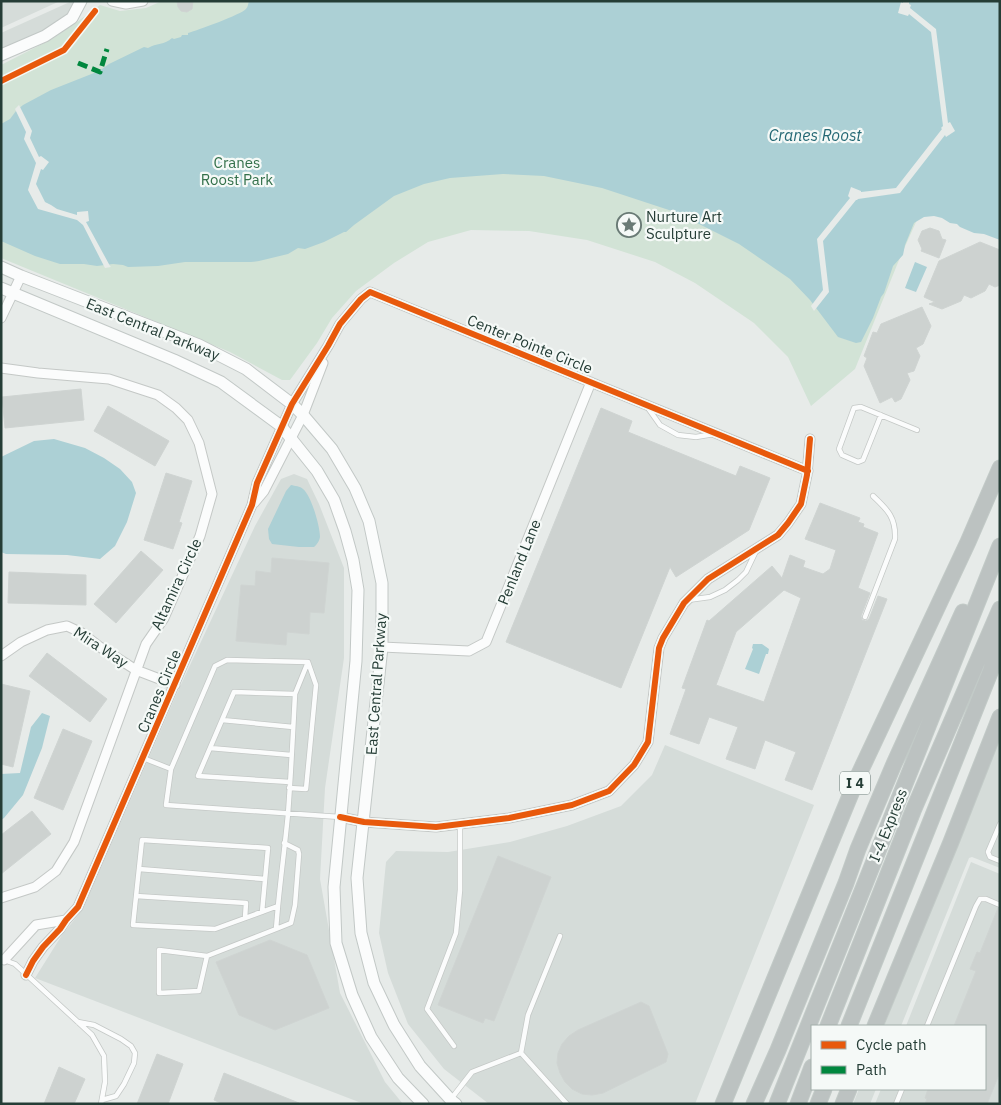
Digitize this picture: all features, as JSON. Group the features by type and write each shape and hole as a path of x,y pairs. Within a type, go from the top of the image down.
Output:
{"highway":[{"name":"I 4","path":"723,1104 859,774 968,542 1000,468"},
{"path":"754,1104 789,1024 858,849 894,764 973,589 997,553"},
{"name":"I-4 Express","path":"777,1104 997,553"},
{"name":"I-4 Express","path":"828,1025 913,811 1000,609"},
{"path":"849,1025 991,670 1000,630"},
{"path":"875,1025 1000,717"},
{"path":"798,1104 811,1070"},
{"path":"818,1104 824,1090"},
{"path":"844,1104 850,1090"}],"main road":[{"path":"1,55 45,36 72,18 81,1"},
{"name":"East Central Parkway","path":"1,267 199,345 246,369 292,404 303,416 332,449 355,488 369,521 382,582 382,647 357,878 360,932 374,983 394,1025 420,1066 451,1102"},
{"name":"East Central Parkway","path":"1,288 174,360 221,382 281,426 317,471 334,500 354,560 358,590 356,661 334,887 336,943 352,995 371,1037 398,1078 423,1104"}],"street":[{"path":"112,1 126,4 143,1"},
{"path":"1,318 20,276"},
{"name":"Center Pointe Circle","path":"292,404 340,324 370,292 808,471"},
{"name":"Center Pointe Circle","path":"303,416 328,346"},
{"name":"Altamira Circle","path":"1,368 109,379 158,395 176,408 188,420 199,443 212,494 200,536 164,618 146,644 74,842 56,871 35,887 1,898"},
{"name":"Penland Lane","path":"382,647 469,651 486,642 591,382"},
{"name":"Cranes Circle","path":"26,975 43,947 78,907 252,505 257,483 292,404"},
{"name":"Cranes Circle","path":"252,505 264,491 303,416"},
{"path":"340,817 364,822 436,827 509,818 572,805 609,791 634,765 648,742 659,648 663,638 684,603 708,579 778,535 801,504 808,471 810,439"},
{"name":"Mira Way","path":"1,656 21,642 47,630 67,626 82,633 136,670 175,685"},
{"path":"3,959 36,925 66,920"}],"lane":[{"path":"646,405 660,426 678,435 696,437 717,434"},
{"path":"881,415 863,460 858,462 842,455 839,449 854,408 861,406 917,430"},
{"path":"865,616 895,540 891,515 885,506 873,496"},
{"path":"687,600 710,597 725,590 746,572 758,548"},
{"path":"308,662 227,660 215,666 171,769 166,805 340,817"},
{"path":"295,694 234,692 198,776 289,785 306,789 316,685 308,662"},
{"path":"276,929 288,814 295,694 308,662"},
{"path":"222,720 293,727"},
{"path":"210,748 291,755"},
{"path":"143,758 171,769"},
{"path":"454,1046 427,1009 456,933 460,890 460,824"},
{"path":"1000,824 988,852 990,857 1000,861"},
{"path":"262,912 268,848 142,840 134,925 215,929 262,912 278,906"},
{"path":"207,956 200,991 159,993 159,950 207,956 291,923 295,905 299,854 298,850 284,843"},
{"path":"139,869 265,879"},
{"path":"136,896 246,903 245,918"},
{"path":"927,1025 980,899 986,899 1000,905"},
{"path":"521,1053 528,1015 560,936"},
{"path":"3,959 14,964 92,1035 104,1056 105,1082 102,1102"},
{"path":"77,1022 94,1025 121,1039 131,1046 135,1053 134,1063 116,1096 102,1102"},
{"path":"451,1102 472,1072 521,1053"},
{"path":"521,1053 567,1104"},
{"path":"896,1104 902,1090"}],"shaded area":[{"path":"1,1 60,1 1,28"},
{"path":"75,1 68,13 43,31 1,49 1,33"},
{"path":"294,474 307,479 344,568 344,658 325,788 320,879 340,993 385,1082 403,1104 364,1104 35,978 62,935 83,909 177,693 255,526 281,479"},
{"path":"1000,737 1000,868 972,857 969,858 901,1025 884,1025"},
{"path":"665,745 814,805 695,1104 489,1104 444,1069 408,1024 388,973 379,933 386,862 396,851 448,852 510,842 567,826 621,806 652,775"},
{"path":"971,862 1000,874 1000,1104 875,1104 881,1090 986,1090 986,1025 906,1025"},
{"path":"859,1090 876,1090 870,1104 853,1104"}],"green space":[{"name":"Cranes Roost","path":"162,1 972,1 916,222 855,369 811,406 788,357 754,323 695,283 655,262 587,240 529,231 471,230 428,242 394,263 356,291 332,318 317,343 290,380 282,380 230,352 1,258 1,65 52,39 100,5 120,11 146,8"}],"water":[{"name":"Cranes Roost","path":"249,1 1000,1 1000,240 984,234 974,233 957,224 934,216 924,217 914,223 903,255 893,266 873,318 861,342 856,343 838,337 810,300 790,279 739,244 675,212 602,188 544,176 503,174 450,178 424,184 394,196 346,232 324,242 305,249 298,248 288,254 251,262 185,262 158,266 128,267 113,264 97,266 60,264 35,256 1,241 1,124 10,119 23,105 51,90 94,73 144,47 148,48 172,38 188,35 188,33 236,15 246,9"},
{"path":"915,262 927,267 916,292 905,288"},
{"path":"54,439 85,448 104,458 120,469 132,482 136,493 127,522 115,546 100,559 67,555 6,554 1,552 1,457 34,441"},
{"path":"291,485 303,489 312,504 320,532 318,543 314,547 272,544 269,539 268,529 286,491"},
{"path":"753,644 762,644 769,649 759,674 745,669 753,649"},
{"path":"42,713 50,716 42,748 23,795 1,820 1,774 20,773 31,727"}],"pier":[{"path":"903,1 909,1 910,8 936,29 948,123 950,122 955,131 946,137 945,135 900,193 856,200 823,241 829,292 814,311 811,306 823,290 817,239 850,198 848,196 851,187 861,192 896,188 943,126 931,32 909,14 908,16 898,13"},
{"path":"19,105 32,131 30,138 39,157 41,156 49,162 43,170 41,169 36,184 45,202 57,209 77,215 77,212 88,211 89,221 86,222 111,267 105,268 83,225 77,220 38,209 28,190 36,163 24,139 26,132 15,109"}],"building":[{"path":"177,1 193,1 192,9 187,12 181,11"},
{"path":"930,228 939,231 942,239 946,240 939,258 921,251 918,240 922,231"},
{"path":"980,242 1000,250 1000,285 995,287 989,284 985,291 971,298 964,295 961,301 942,309 929,304 935,302 924,297 939,261"},
{"path":"922,307 931,326 923,344 916,348 920,356 914,371 907,373 910,380 901,399 895,402 892,397 880,403 864,366 867,358 864,356 873,332 877,333 881,324"},
{"path":"81,389 84,420 5,428 2,397"},
{"path":"108,406 169,441 155,466 94,431"},
{"path":"601,408 632,421 628,432 736,476 740,466 770,478 749,530 676,577 670,567 621,688 506,642"},
{"path":"166,473 192,481 179,522 182,523 173,549 144,540"},
{"path":"820,503 860,518 858,522 864,524 863,527 878,533 858,588 870,593 861,616 862,620 866,621 869,619 878,596 887,599 812,790 785,780 796,752 765,740 755,769 726,759 738,727 709,717 699,744 670,734 686,689 682,688 707,620 709,621 772,566 782,578 790,555 805,561 803,567 823,574 830,569 836,550 805,539","holes":["784,590 801,598 764,702 716,685 736,632"]},
{"path":"141,551 163,570 116,623 94,604"},
{"path":"272,558 329,563 324,613 310,612 309,634 287,632 286,645 236,641 241,585 255,586 256,571 271,573"},
{"path":"9,572 86,575 86,605 8,603"},
{"path":"47,653 107,699 90,722 29,676"},
{"path":"1,684 30,691 13,767 1,764"},
{"path":"63,729 92,741 63,810 34,798"},
{"path":"32,811 51,834 1,874 1,835"},
{"path":"498,856 551,877 494,1021 485,1018 483,1023 438,1005"},
{"path":"998,908 1000,909 1000,1072 987,1104 925,1104 928,1090 986,1090 986,1025 954,1025 976,971 970,969 977,952 980,953"},
{"path":"270,940 307,955 329,1008 275,1030 239,1015 216,962"},
{"path":"641,1002 649,1006 668,1054 666,1062 603,1093 582,1094 572,1089 565,1082 557,1063 558,1053 562,1044 578,1030"},
{"path":"157,1054 183,1064 168,1104 137,1104"},
{"path":"59,1067 85,1079 74,1104 44,1104"},
{"path":"224,1073 299,1104 223,1104 214,1100"}],"marked path":[{"path":"78,63 100,72 107,49"}],"cycle path":[{"path":"1,81 64,50 95,11"},
{"path":"26,975 43,947 78,907 252,505 257,483 292,404 340,324 361,299 370,292 808,471"},
{"path":"340,817 364,822 436,827 509,818 572,805 609,791 634,765 648,742 659,648 663,638 684,603 708,579 778,535 788,523 801,504 807,475 810,439"}],"place":[{"name":"Nurture Art Sculpture","path":"629,225"}],"park label":[{"name":"Cranes Roost Park","path":"237,170"}]}
